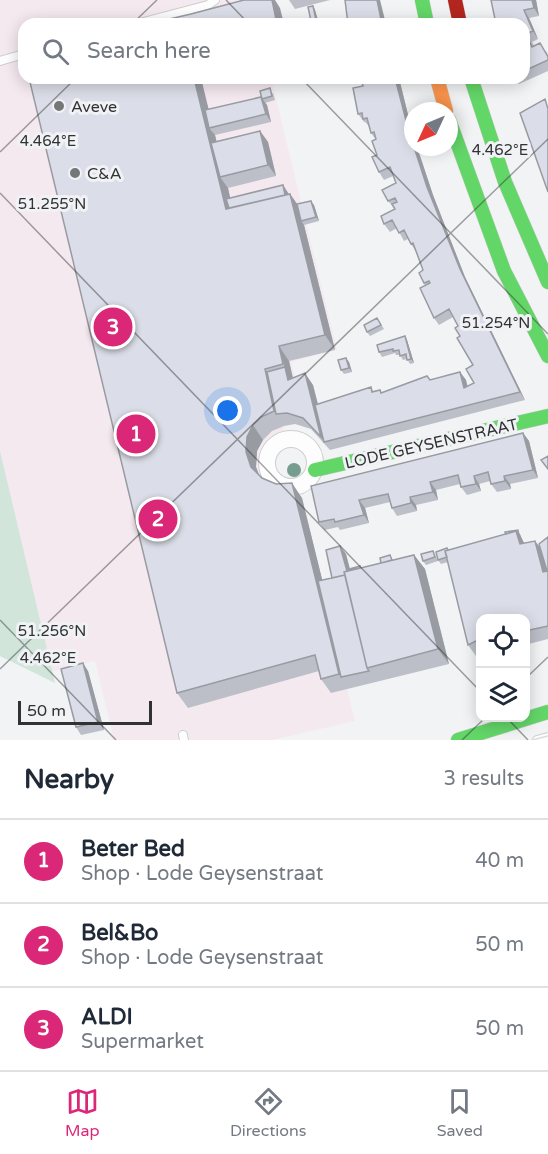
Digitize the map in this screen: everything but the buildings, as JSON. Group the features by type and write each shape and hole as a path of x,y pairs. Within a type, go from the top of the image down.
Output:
{"street":[{"path":"422,0 425,18"},
{"path":"455,0 459,18"},
{"path":"439,84 444,102"},
{"path":"473,84 495,156 519,220 548,282"},
{"path":"458,149 470,187 499,261 548,356"},
{"name":"LODE GEYSENSTRAAT","path":"315,470 548,416"},
{"path":"458,740 548,712"}],"lane":[{"path":"158,18 208,4 214,0"},
{"path":"0,61 18,56"},
{"path":"537,740 548,737"}],"shaded area":[{"path":"0,0 251,0 256,18 18,18 18,84 272,84 337,350 291,362 295,377 274,383 284,429 261,447 257,463 258,474 262,484 302,503 355,721 272,740 114,740 95,661 44,673 0,491"}],"green space":[{"path":"0,451 55,683 0,656"}],"tram line":[{"path":"532,740 548,736"}],"traffic: fast":[{"path":"422,0 426,18"},
{"path":"473,84 505,182 548,282"},
{"path":"458,145 504,271 548,356"},
{"path":"315,470 548,416"},
{"path":"458,740 548,712"}],"traffic: slow":[{"path":"439,84 444,102"}],"traffic: jam":[{"path":"455,0 459,18"}],"place":[{"name":"Aveve","path":"59,106"},
{"name":"C&A","path":"75,173"},
{"name":"ALDI","path":"113,327"},
{"name":"Beter Bed","path":"136,434"},
{"name":"Bel&Bo","path":"158,519"}]}
